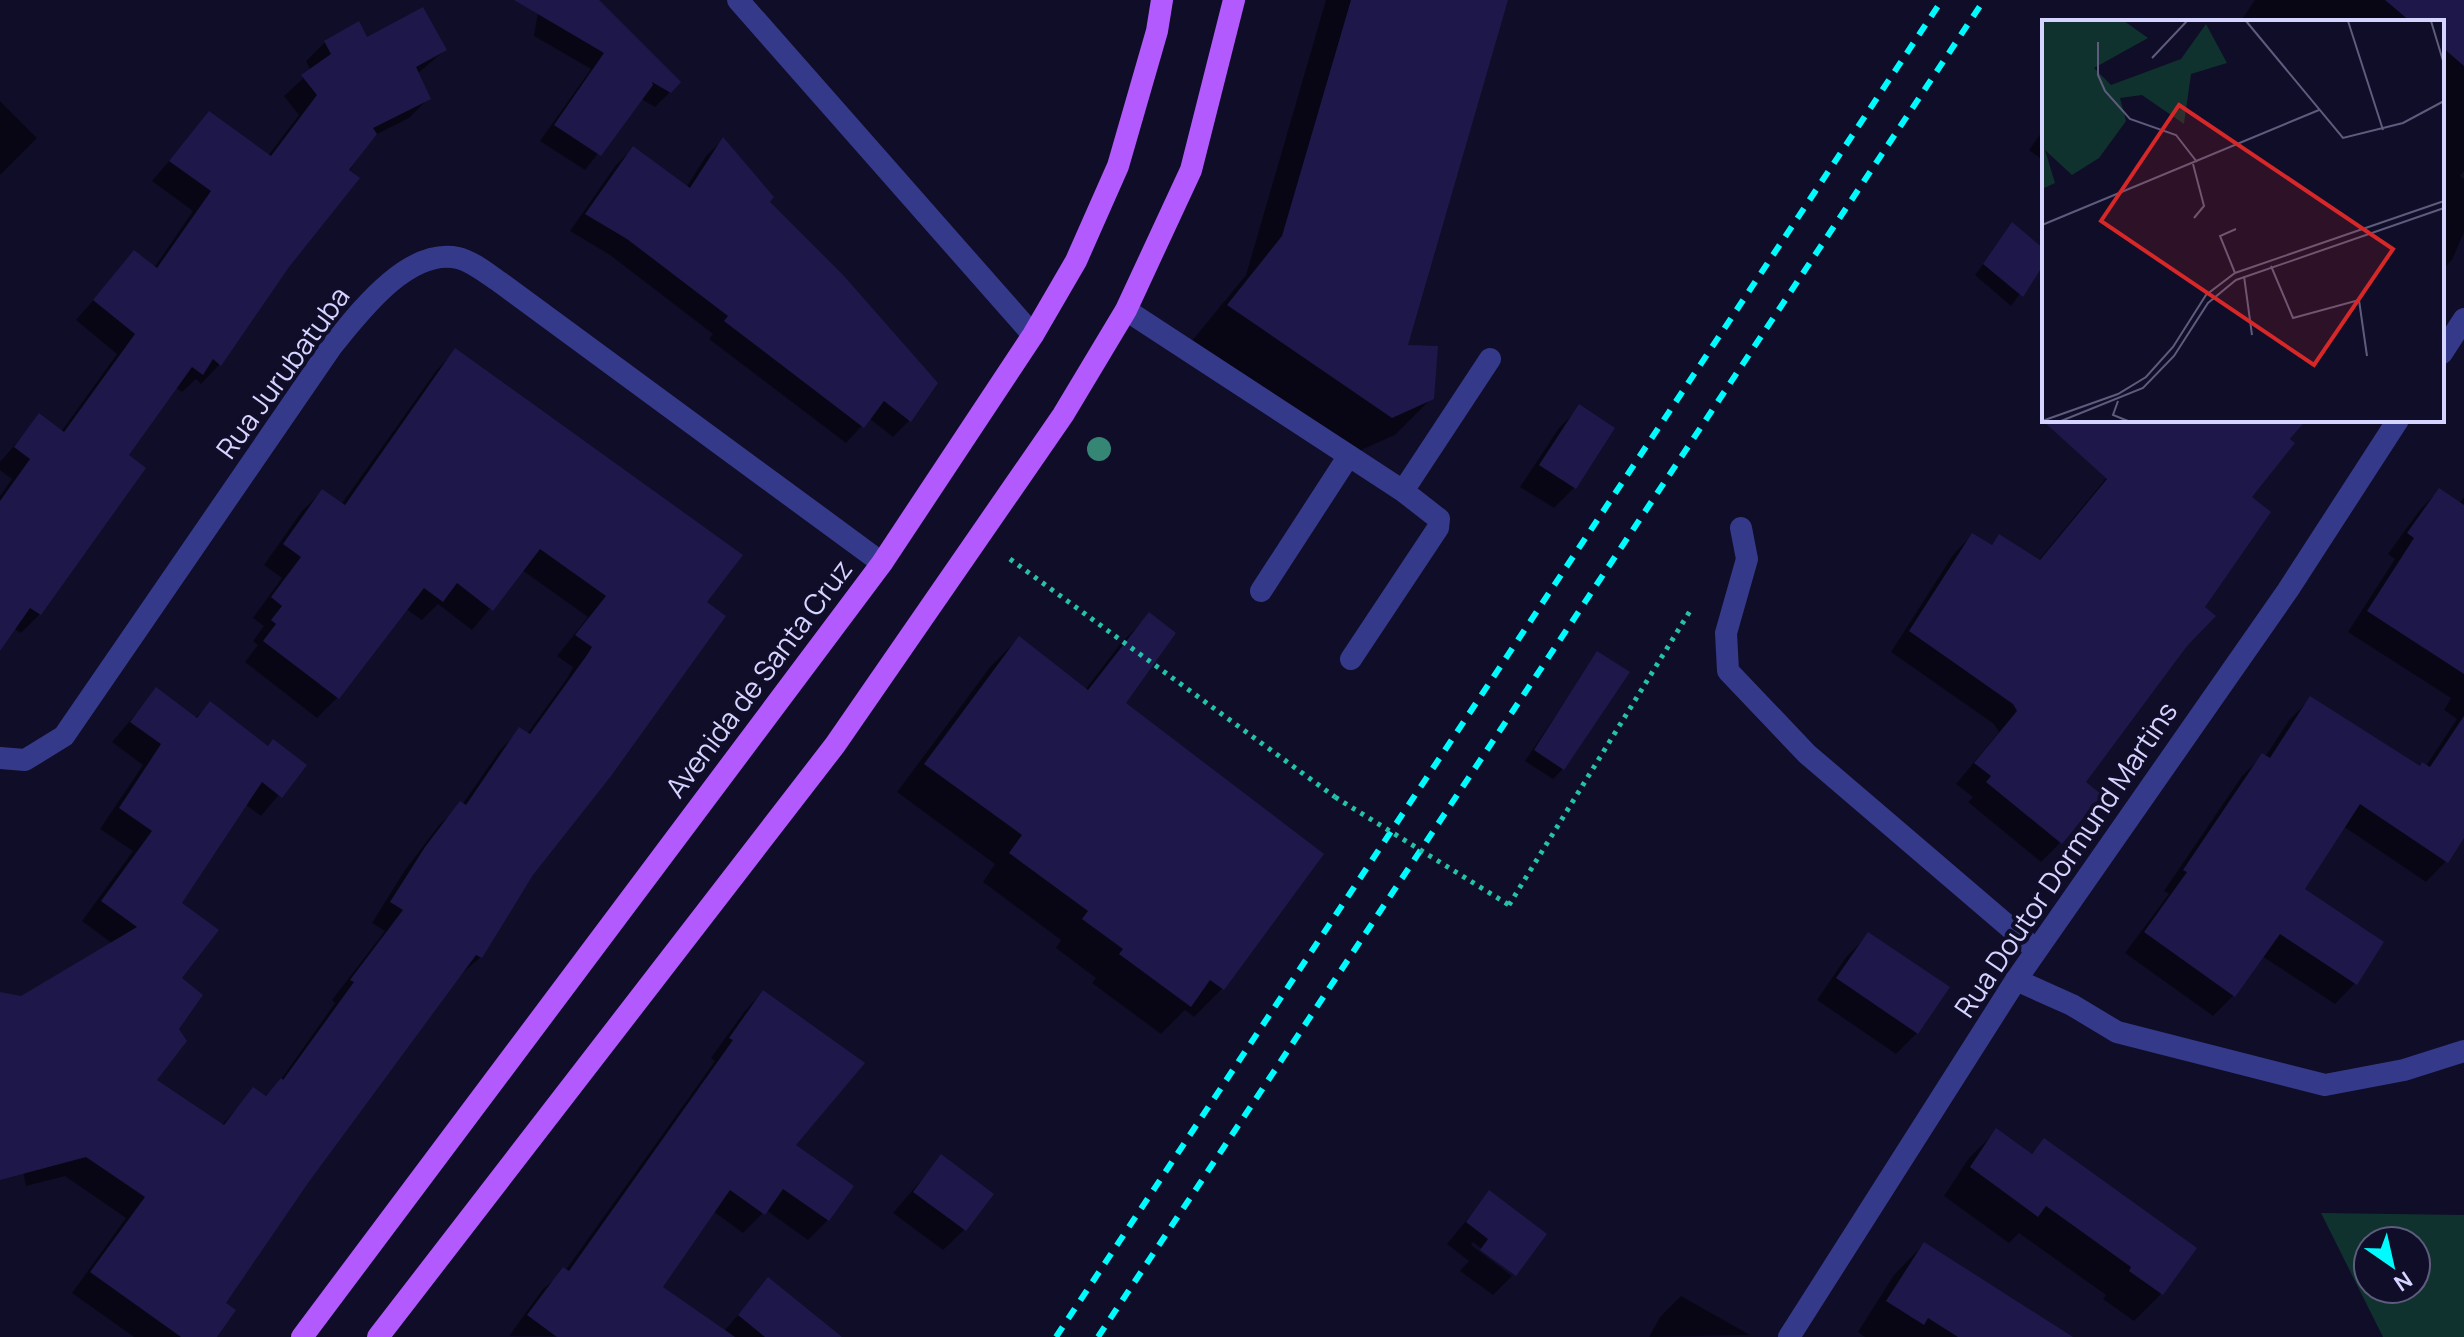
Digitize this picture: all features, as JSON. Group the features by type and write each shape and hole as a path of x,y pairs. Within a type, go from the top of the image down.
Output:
{"main road":[{"name":"Avenida de Santa Cruz","path":"302,1337 882,563 1033,335 1076,261 1118,166 1157,31 1162,0"},
{"path":"378,1337 835,745 1063,415 1126,310 1191,170 1234,0"}],"street":[{"path":"738,0 1033,335"},
{"name":"Rua Jurubatuba","path":"0,758 25,760 64,736 332,346 370,300 401,274 427,260 458,258 501,283 882,563"},
{"path":"1126,310 1403,491 1434,512 1439,519 1438,528 1351,659"},
{"path":"2444,350 2464,319"},
{"path":"1403,491 1490,359"},
{"name":"Rua Doutor Dormund Martins","path":"1789,1337 2016,980 2288,590 2397,422"},
{"path":"1261,591 1348,457"},
{"path":"1741,528 1747,559 1726,633 1728,671 1807,754 2036,950"},
{"path":"2016,980 2072,1005 2117,1032 2325,1085 2404,1070 2464,1051"}],"path":[{"path":"980,537 1335,797 1509,905 1691,609"}],"green space":[{"path":"2321,1213 2464,1215 2464,1337 2383,1337 2367,1305 2432,1305 2432,1225 2352,1225 2352,1275"}],"building":[{"path":"514,0 599,0 681,82 671,93 652,82 653,85 601,156 554,125 604,53"},
{"path":"1351,0 1508,0 1408,345 1438,346 1434,399 1392,418 1227,305 1282,236"},
{"path":"2385,0 2464,0 2464,66 2444,49 2444,20 2409,20"},
{"path":"423,7 447,50 416,67 431,99 373,128 377,134 349,170 360,178 289,267 221,366 213,359 203,375 192,367 129,455 146,468 41,615 30,608 0,651 0,501 30,459 14,447 39,413 64,432 135,334 93,300 134,250 157,268 211,191 169,161 209,111 271,156 317,95 301,75 331,54 324,41 359,21 367,37"},
{"path":"723,137 774,197 770,202 844,276 938,383 911,422 884,401 864,428 724,321 728,316 627,239 585,214 633,146 690,188"},
{"path":"2012,222 2042,247 2042,267 2023,297 1983,264"},
{"path":"455,348 743,555 707,602 726,616 611,776 533,875 482,958 476,955 308,1183 226,1303 236,1310 217,1337 181,1337 90,1272 145,1197 86,1157 0,1180 0,992 21,996 137,927 101,901 152,831 119,808 161,744 130,722 156,687 197,718 210,701 268,746 273,739 307,765 282,798 262,782 182,903 219,930 182,978 203,995 179,1029 187,1041 157,1080 224,1125 253,1087 266,1096 281,1078 283,1080 354,982 350,980 403,910 390,902 425,847 460,801 466,805 519,727 530,734 587,655 592,647 575,635 606,596 540,549 493,611 457,583 443,602 424,588 339,699 263,641 276,624 271,620 282,606 271,597 301,557 283,544 322,489 345,505"},
{"path":"1579,404 1615,428 1576,489 1539,465"},
{"path":"2044,422 2304,422 2290,439 2295,443 2252,497 2271,512 2205,607 2216,616 2187,646 2086,782 2102,795 2062,844 1986,782 1991,776 1974,763 2017,711 2013,704 1909,631 1972,533 1992,545 1999,534 2040,560 2107,479"},
{"path":"2439,488 2464,505 2464,674 2367,611 2414,538 2407,533"},
{"path":"1149,612 1176,633 1126,703 1324,854 1224,990 1210,980 1191,1007 1119,954 1123,949 1082,919 1088,911 1009,853 1022,835 924,764 1019,636 1088,690"},
{"path":"1597,651 1630,672 1564,770 1534,750"},
{"path":"2310,696 2420,766 2422,762 2430,767 2464,716 2464,838 2448,863 2360,804 2305,889 2384,942 2357,985 2280,934 2235,997 2144,932 2187,872 2183,870 2262,753 2270,758"},
{"path":"1868,932 1950,987 1918,1034 1836,978"},
{"path":"763,990 865,1063 796,1145 854,1186 829,1221 783,1189 765,1215 730,1190 663,1287 735,1337 557,1337 527,1315 563,1267 569,1271 733,1040 729,1038"},
{"path":"1996,1128 2032,1154 2044,1138 2197,1248 2163,1295 2129,1271 2131,1267 2046,1206 2038,1217 1970,1167"},
{"path":"941,1154 994,1194 966,1231 913,1192"},
{"path":"1489,1190 1547,1234 1516,1276 1480,1250 1488,1239 1466,1222"},
{"path":"1924,1242 2073,1337 1958,1337 1928,1318 1924,1325 1886,1301"},
{"path":"768,1277 842,1337 765,1337 738,1315"}],"railway":[{"path":"1056,1337 1942,0"},
{"path":"1098,1337 1984,0"}]}
